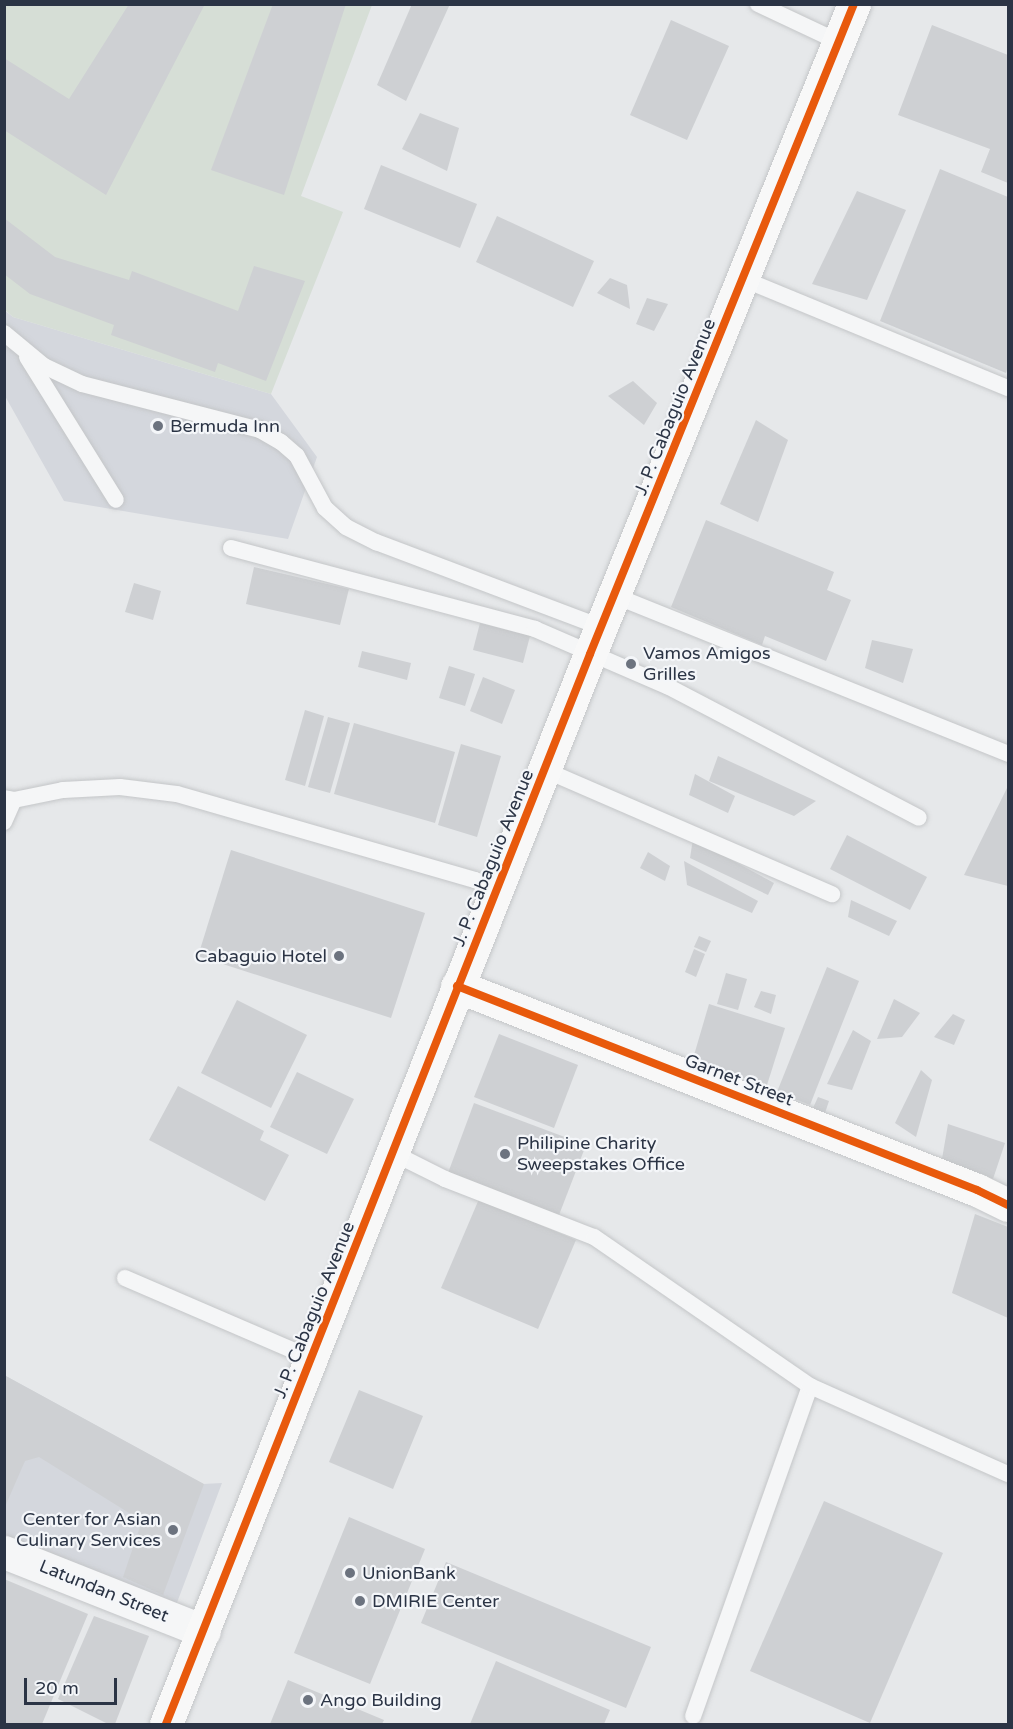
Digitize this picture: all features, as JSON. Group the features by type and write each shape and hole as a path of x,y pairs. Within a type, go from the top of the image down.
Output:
{"main road":[{"name":"J. P. Cabaguio Avenue","path":"166,1725 595,640 854,4"},
{"name":"Garnet Street","path":"457,986 977,1190 1008,1205"}],"street":[{"name":"Latundan Street","path":"4,1551 204,1631"}],"lane":[{"path":"758,4 838,42"},
{"path":"743,279 1008,388"},
{"path":"4,333 44,366 82,384 260,429 281,442 297,456 325,508 346,527 595,640 667,687 919,818"},
{"path":"22,349 116,500"},
{"path":"231,548 536,629 595,640"},
{"path":"613,595 1008,754"},
{"path":"545,770 832,894"},
{"path":"4,822 9,799 63,790 120,787 177,794 475,880 496,890"},
{"path":"393,1153 445,1179 594,1237 810,1386 1008,1474"},
{"path":"126,1278 311,1358"},
{"path":"693,1716 810,1386"}],"shaded area":[{"path":"5,5 372,5 301,196 343,212 271,394 13,317 5,310"},
{"name":"Bermuda Inn","path":"4,310 13,317 271,394 317,457 288,539 64,501 5,396"},
{"path":"4,1375 203,1484 222,1483 175,1608 5,1537"}],"building":[{"path":"129,4 205,4 106,195 4,130 4,58 69,99"},
{"path":"273,4 346,4 284,195 211,170"},
{"path":"412,4 450,4 406,101 377,85"},
{"path":"671,20 729,46 687,140 630,115"},
{"path":"932,25 1008,55 1008,183 981,172 990,149 898,115"},
{"path":"420,113 459,128 447,171 402,149"},
{"path":"381,165 477,204 460,248 364,209"},
{"path":"940,169 1008,197 1008,366 1006,373 880,321"},
{"path":"857,191 906,210 867,300 812,284"},
{"path":"497,216 594,261 573,307 476,262"},
{"path":"4,218 55,257 129,280 132,271 238,311 254,266 305,281 266,381 218,363 215,372 111,335 114,325 30,294 4,274"},
{"path":"610,278 627,285 630,309 597,293"},
{"path":"647,298 668,304 654,331 636,324"},
{"path":"633,381 657,403 644,425 608,396"},
{"path":"756,420 788,440 758,522 720,504"},
{"path":"706,520 834,572 827,590 851,600 826,661 765,636 762,645 671,607"},
{"path":"254,567 349,589 340,625 246,604"},
{"path":"134,583 161,591 153,620 125,612"},
{"path":"480,623 530,636 523,663 473,650"},
{"path":"872,640 913,649 903,683 865,668"},
{"path":"362,651 411,663 407,680 358,667"},
{"path":"449,666 475,674 465,706 439,698"},
{"path":"483,677 515,690 502,724 470,711"},
{"path":"305,710 324,716 305,786 285,780"},
{"path":"328,717 350,723 330,793 308,787"},
{"path":"354,723 455,752 435,823 334,794"},
{"path":"461,744 501,756 477,837 438,825"},
{"path":"718,756 816,801 794,816 709,781"},
{"path":"695,774 735,796 728,813 689,795"},
{"path":"1008,786 1008,886 964,875"},
{"path":"847,835 927,877 910,910 830,869"},
{"path":"693,839 774,883 768,895 690,858"},
{"path":"231,850 425,913 391,1018 198,956"},
{"path":"648,852 670,866 665,881 640,868"},
{"path":"684,861 758,901 752,913 687,885"},
{"path":"851,900 897,921 889,936 848,917"},
{"path":"699,936 711,941 706,952 694,947"},
{"path":"694,949 705,954 696,977 685,972"},
{"path":"827,967 859,981 810,1105 777,1092"},
{"path":"726,973 747,979 738,1010 717,1004"},
{"path":"761,991 776,995 771,1014 754,1007"},
{"path":"894,999 920,1013 902,1037 877,1039"},
{"path":"237,1000 307,1035 271,1108 201,1073"},
{"path":"709,1004 785,1028 767,1085 692,1062"},
{"path":"953,1014 965,1020 954,1045 934,1037"},
{"path":"853,1030 871,1041 852,1090 827,1084"},
{"path":"499,1034 578,1065 554,1128 474,1097"},
{"path":"921,1070 932,1080 916,1137 895,1123"},
{"path":"297,1072 354,1099 327,1154 270,1127"},
{"path":"178,1086 264,1131 260,1140 289,1155 265,1201 149,1140"},
{"path":"818,1097 829,1101 825,1113 813,1108"},
{"path":"474,1103 586,1145 559,1215 448,1173"},
{"path":"948,1124 1005,1143 993,1179 942,1159"},
{"path":"479,1199 576,1240 538,1329 441,1288"},
{"path":"975,1214 1008,1227 1008,1318 952,1293"},
{"path":"4,1375 204,1484 163,1595 123,1577 142,1521 39,1457 25,1461 4,1509"},
{"path":"359,1390 423,1416 393,1489 329,1462"},
{"path":"824,1501 943,1553 870,1723 750,1671"},
{"name":"DMIRIE Center","path":"349,1517 425,1549 370,1684 294,1653"},
{"path":"446,1562 651,1647 626,1708 421,1623"},
{"path":"4,1579 88,1614 42,1724 4,1724"},
{"path":"94,1616 149,1636 115,1724 108,1724 58,1699"},
{"path":"496,1661 610,1710 604,1724 470,1724"},
{"name":"Ango Building","path":"288,1680 384,1720 382,1724 270,1724"}],"cycle path":[{"path":"166,1724 590,654 854,4"},
{"path":"457,986 977,1190 1008,1205"}],"place":[{"name":"Bermuda Inn","path":"158,426"},
{"name":"Vamos Amigos Grilles","path":"631,664"},
{"name":"Cabaguio Hotel","path":"339,956"},
{"name":"Philipine Charity Sweepstakes Office","path":"505,1154"},
{"name":"Center for Asian Culinary Services","path":"173,1530"},
{"name":"UnionBank","path":"350,1573"},
{"name":"DMIRIE Center","path":"360,1601"},
{"name":"Ango Building","path":"308,1700"}]}
